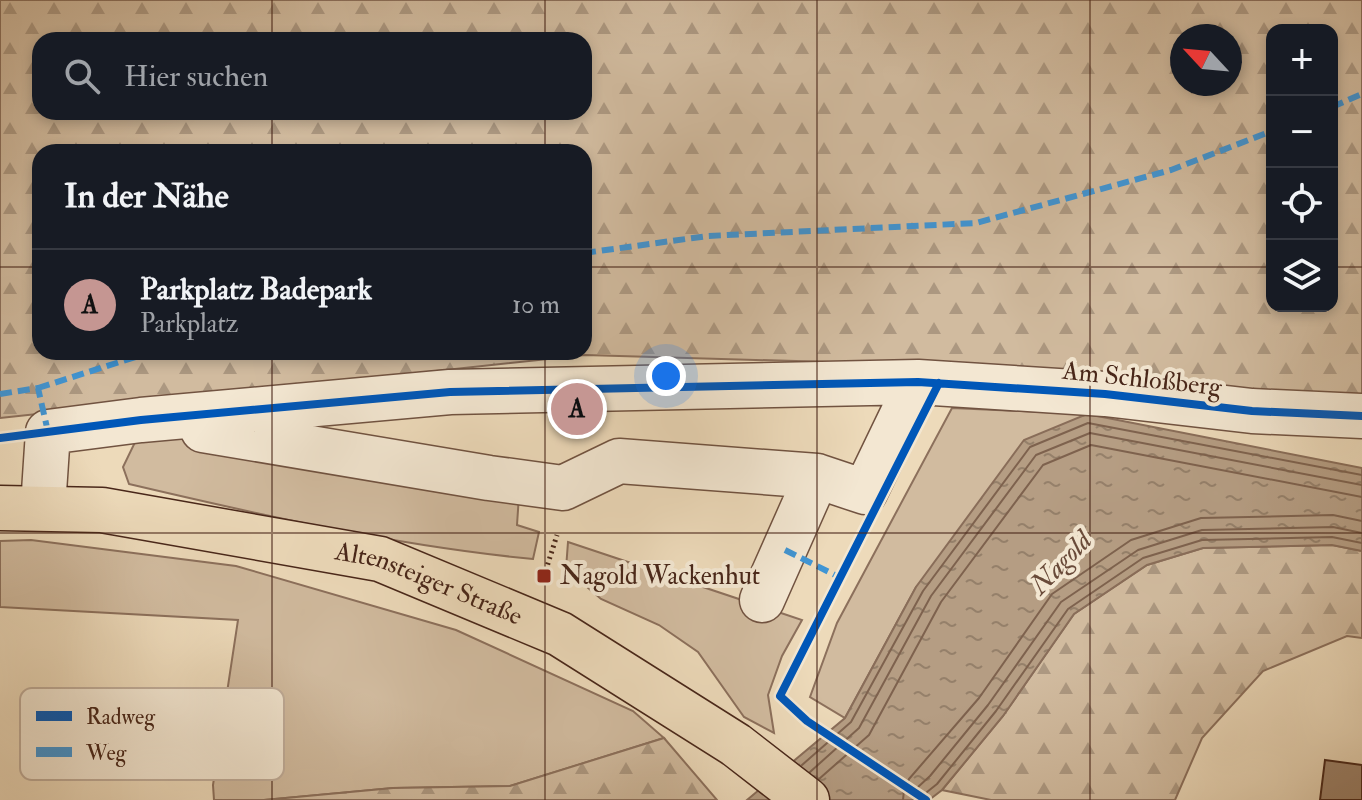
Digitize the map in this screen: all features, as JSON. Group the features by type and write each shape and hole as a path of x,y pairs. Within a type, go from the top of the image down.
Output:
{"main road":[{"name":"Altensteiger Straße","path":"0,508 102,510 380,559 560,634 736,745 807,800"}],"lane":[{"name":"Am Schloßberg","path":"141,420 450,392 918,382 1105,394 1252,411 1362,416"},
{"path":"43,507 48,432 141,420 563,488 619,461 817,476 865,492 918,382"},
{"path":"762,600 817,476"}],"green space":[{"path":"0,0 1362,0 1362,397 1249,392 932,365 592,355 592,144 32,144 32,360 539,360 0,418"},
{"path":"952,408 1087,414 916,587 845,718 810,697 837,623"},
{"path":"138,436 217,440 519,495 517,525 539,532 533,559 380,538 129,484 123,467"},
{"path":"31,540 236,566 456,630 633,711 664,738 510,786 393,788 264,800 214,800 214,780 284,780 284,688 228,688 238,620 0,607 0,541"},
{"path":"568,542 802,620 782,656 768,695 774,733 744,717 698,652 659,625 601,599 566,569"},
{"path":"1332,545 1362,551 1362,638 1347,636 1263,671 1202,738 1175,800 991,800 942,790 1003,716 1074,614 1147,565 1203,548"},
{"path":"664,738 717,800 264,800 393,788 510,786"}],"water":[{"name":"Nagold","path":"1087,414 1362,468 1362,551 1332,545 1203,548 1147,565 1074,614 1003,716 942,790 929,800 747,800 845,718 916,587 1024,440"}],"building":[{"path":"1325,760 1362,765 1362,800 1320,800"}],"marked path":[{"path":"1338,104 1362,94"},
{"path":"592,252 708,236 976,223 1171,170 1266,133"},
{"path":"38,388 126,360"},
{"path":"0,394 38,388 48,432 44,433"},
{"path":"785,550 841,578"}],"cycle path":[{"path":"0,438 141,420 450,392 918,382 1105,394 1252,411 1362,416"},
{"path":"926,800 807,721 780,696 939,383"}],"place":[{"name":"Parkplatz Badepark","path":"577,409"},
{"name":"Nagold Wackenhut","path":"544,576"}]}
